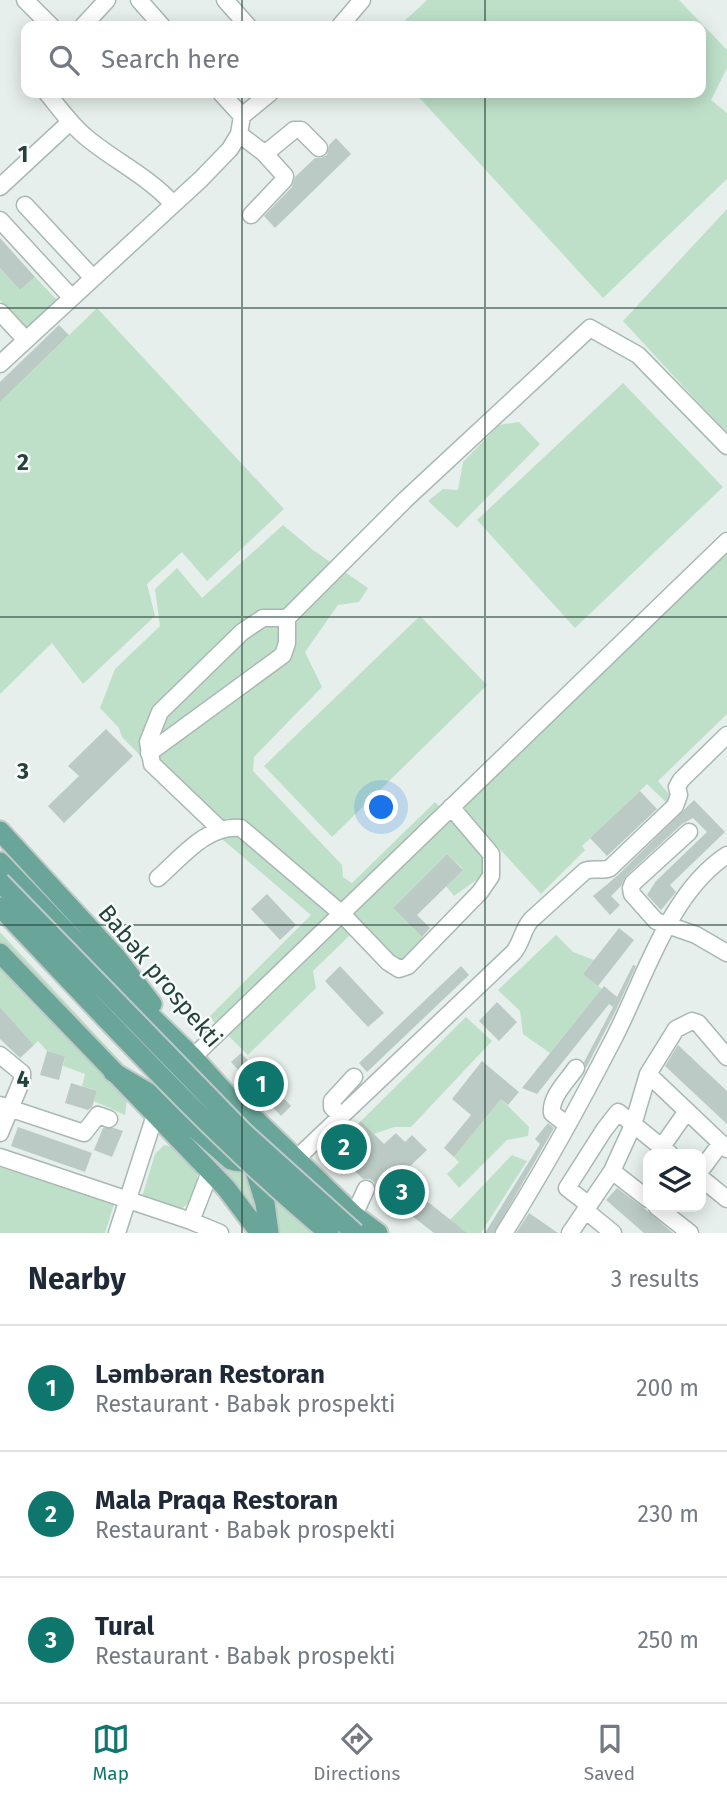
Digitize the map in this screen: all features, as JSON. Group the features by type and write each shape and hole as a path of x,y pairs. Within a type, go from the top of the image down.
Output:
{"main road":[{"name":"Babək prospekti","path":"0,831 116,957 193,1057 296,1159 355,1224"},
{"path":"0,862 103,970 193,1057 260,1133 260,1150 251,1160 232,1160 166,1103 113,1072"},
{"name":"Babək prospekti","path":"0,882 243,1132 355,1224 379,1233"},
{"path":"0,908 164,1078 328,1233"},
{"path":"0,954 210,1172 260,1233"},
{"path":"269,1233 265,1203 256,1174 257,1165 265,1154 276,1151 296,1159"}],"street":[{"path":"25,0 46,21"},
{"path":"88,21 107,0"},
{"path":"139,0 158,21"},
{"path":"225,0 244,21"},
{"path":"344,21 362,0"},
{"path":"51,98 88,139 156,187 173,204"},
{"path":"226,98 242,116"},
{"path":"0,364 230,149 239,134 242,116 264,98"},
{"path":"0,187 70,122"},
{"path":"264,153 294,130 301,130 319,148"},
{"path":"239,134 264,153 285,176 251,215"},
{"path":"25,205 92,277"},
{"path":"0,220 71,297"},
{"path":"0,312 25,339"},
{"path":"220,829 152,764 148,742 160,712 242,632 263,618 287,618 406,499 590,328 638,355 727,446"},
{"path":"193,1057 727,541"},
{"path":"149,753 284,655 287,618"},
{"path":"296,1159 513,953 526,926 540,912 585,871 591,868 610,868 675,806 679,795 677,787 681,780 727,735"},
{"path":"158,878 204,837 220,829 241,828 342,914 388,962 399,969 408,966 480,892 491,876 491,854 451,807"},
{"path":"689,832 631,888 637,901 656,922 696,935 727,953"},
{"path":"504,1233 614,1038 668,927 699,877 727,855"},
{"path":"570,1233 609,1176 633,1125 648,1074 676,1029 692,1021 698,1023 727,1057"},
{"path":"0,1055 22,1073 22,1080 5,1107 0,1133"},
{"path":"567,1125 552,1113 551,1106 576,1068"},
{"path":"648,1074 724,1146 706,1165"},
{"path":"341,1116 332,1107 332,1101 354,1077"},
{"path":"5,1107 84,1133 98,1115 109,1119"},
{"path":"667,1149 687,1111"},
{"path":"613,1233 568,1188 618,1112 663,1149"},
{"path":"117,1233 155,1115"},
{"path":"601,1135 621,1152"},
{"path":"0,1157 220,1233"},
{"path":"584,1162 643,1196"},
{"path":"191,1221 210,1172"},
{"path":"706,1182 727,1199"},
{"path":"355,1224 366,1189"},
{"path":"663,1212 690,1233"}],"green space":[{"path":"427,0 679,0 699,21 404,21"},
{"path":"706,28 727,50 727,68 711,100 727,113 727,179 603,298 420,98 706,98"},
{"path":"727,209 727,434 623,321"},
{"path":"0,268 20,290 35,277 58,301 26,329 0,300"},
{"path":"97,308 284,509 207,581 182,552 147,584 155,616 83,684 52,643 0,694 0,402"},
{"path":"623,383 723,487 575,628 477,520"},
{"path":"519,422 540,444 457,528 428,501 443,489 458,490 463,462 499,425"},
{"path":"283,525 313,550 368,588 359,602 338,605 305,652 322,687 254,757 253,771 342,865 343,877 352,883 435,802 482,852 486,873 454,896 446,886 463,869 447,854 393,908 424,939 387,973 350,935 313,971 316,988 248,1055 209,1017 311,915 222,839 228,818 209,825 122,737 119,728 100,708 115,669 160,626 155,589 177,568 202,598"},
{"path":"727,549 727,714 658,781 673,799 668,804 647,784 582,846 585,850 541,894 461,807"},
{"path":"420,616 487,685 332,837 264,766"},
{"path":"0,932 135,1077 117,1067 0,944"},
{"path":"556,935 573,952 594,960 583,974 602,989 550,1053 523,1034 520,1011 498,990"},
{"path":"0,966 127,1100 125,1115 94,1101 97,1091 82,1086 85,1074 63,1066 65,1056 47,1051 38,1041 34,1045 0,1007"},
{"path":"466,1017 492,1041 411,1127 394,1127 374,1134 361,1121"},
{"path":"501,1099 529,1127 528,1136 507,1140 459,1188 447,1174 459,1162 454,1157"},
{"path":"152,1103 251,1178 260,1220"},
{"path":"164,1145 185,1155 196,1172 198,1182 195,1192 190,1202 180,1210 142,1197 155,1154"},
{"path":"512,1155 527,1161 481,1233 467,1233 450,1220"},
{"path":"0,1167 114,1204 105,1233 0,1233"},
{"path":"272,1193 317,1233 277,1233"}],"building":[{"path":"336,138 351,154 275,228 264,216 292,187 295,177 315,158 327,155 329,145"},
{"path":"0,238 35,277 20,290 0,268"},
{"path":"59,325 69,335 0,402 0,382"},
{"path":"106,729 133,756 64,823 48,806 79,776 68,766"},
{"path":"640,791 657,809 607,856 590,838"},
{"path":"694,800 725,832 670,885 676,892 661,910 647,895 656,881 707,832 693,818 682,824 626,876 611,896 620,905 610,915 593,896"},
{"path":"447,854 463,870 417,915 430,928 422,937 393,908"},
{"path":"267,894 296,925 280,940 251,909"},
{"path":"619,928 634,940 598,986 583,974"},
{"path":"633,965 636,966 616,1010 586,1068 584,1062 613,1007 609,1004 537,1094 522,1088 604,986 617,997"},
{"path":"340,966 384,1013 368,1027 325,981"},
{"path":"461,966 469,975 367,1072 359,1063"},
{"path":"497,1002 517,1022 499,1041 479,1021"},
{"path":"0,1007 34,1045 20,1058 0,1039"},
{"path":"678,1045 727,1091 727,1124 665,1066"},
{"path":"47,1051 65,1056 59,1080 40,1075"},
{"path":"241,1053 291,1106 281,1116 231,1062"},
{"path":"482,1061 519,1092 508,1105 501,1099 454,1157 444,1148 471,1115 452,1099"},
{"path":"71,1083 97,1091 92,1107 88,1110 65,1103"},
{"path":"361,1121 384,1144 396,1133 405,1142 412,1135 427,1150 406,1170 424,1188 418,1194 467,1233 434,1233 403,1209 398,1214 376,1192 374,1182 363,1179 353,1169 351,1171 325,1146 342,1130 347,1135"},
{"path":"548,1123 554,1128 494,1233 485,1233 540,1144 535,1139"},
{"path":"18,1127 92,1153 85,1172 11,1146"},
{"path":"103,1128 123,1131 112,1157 94,1150"},
{"path":"617,1188 643,1208 643,1212 648,1212 673,1233 644,1233 606,1200"},
{"path":"529,1213 558,1233 516,1233"}],"place":[{"name":"Ləmbəran Restoran","path":"261,1084"},
{"name":"Mala Praqa Restoran","path":"344,1147"},
{"name":"Tural","path":"402,1192"}]}
